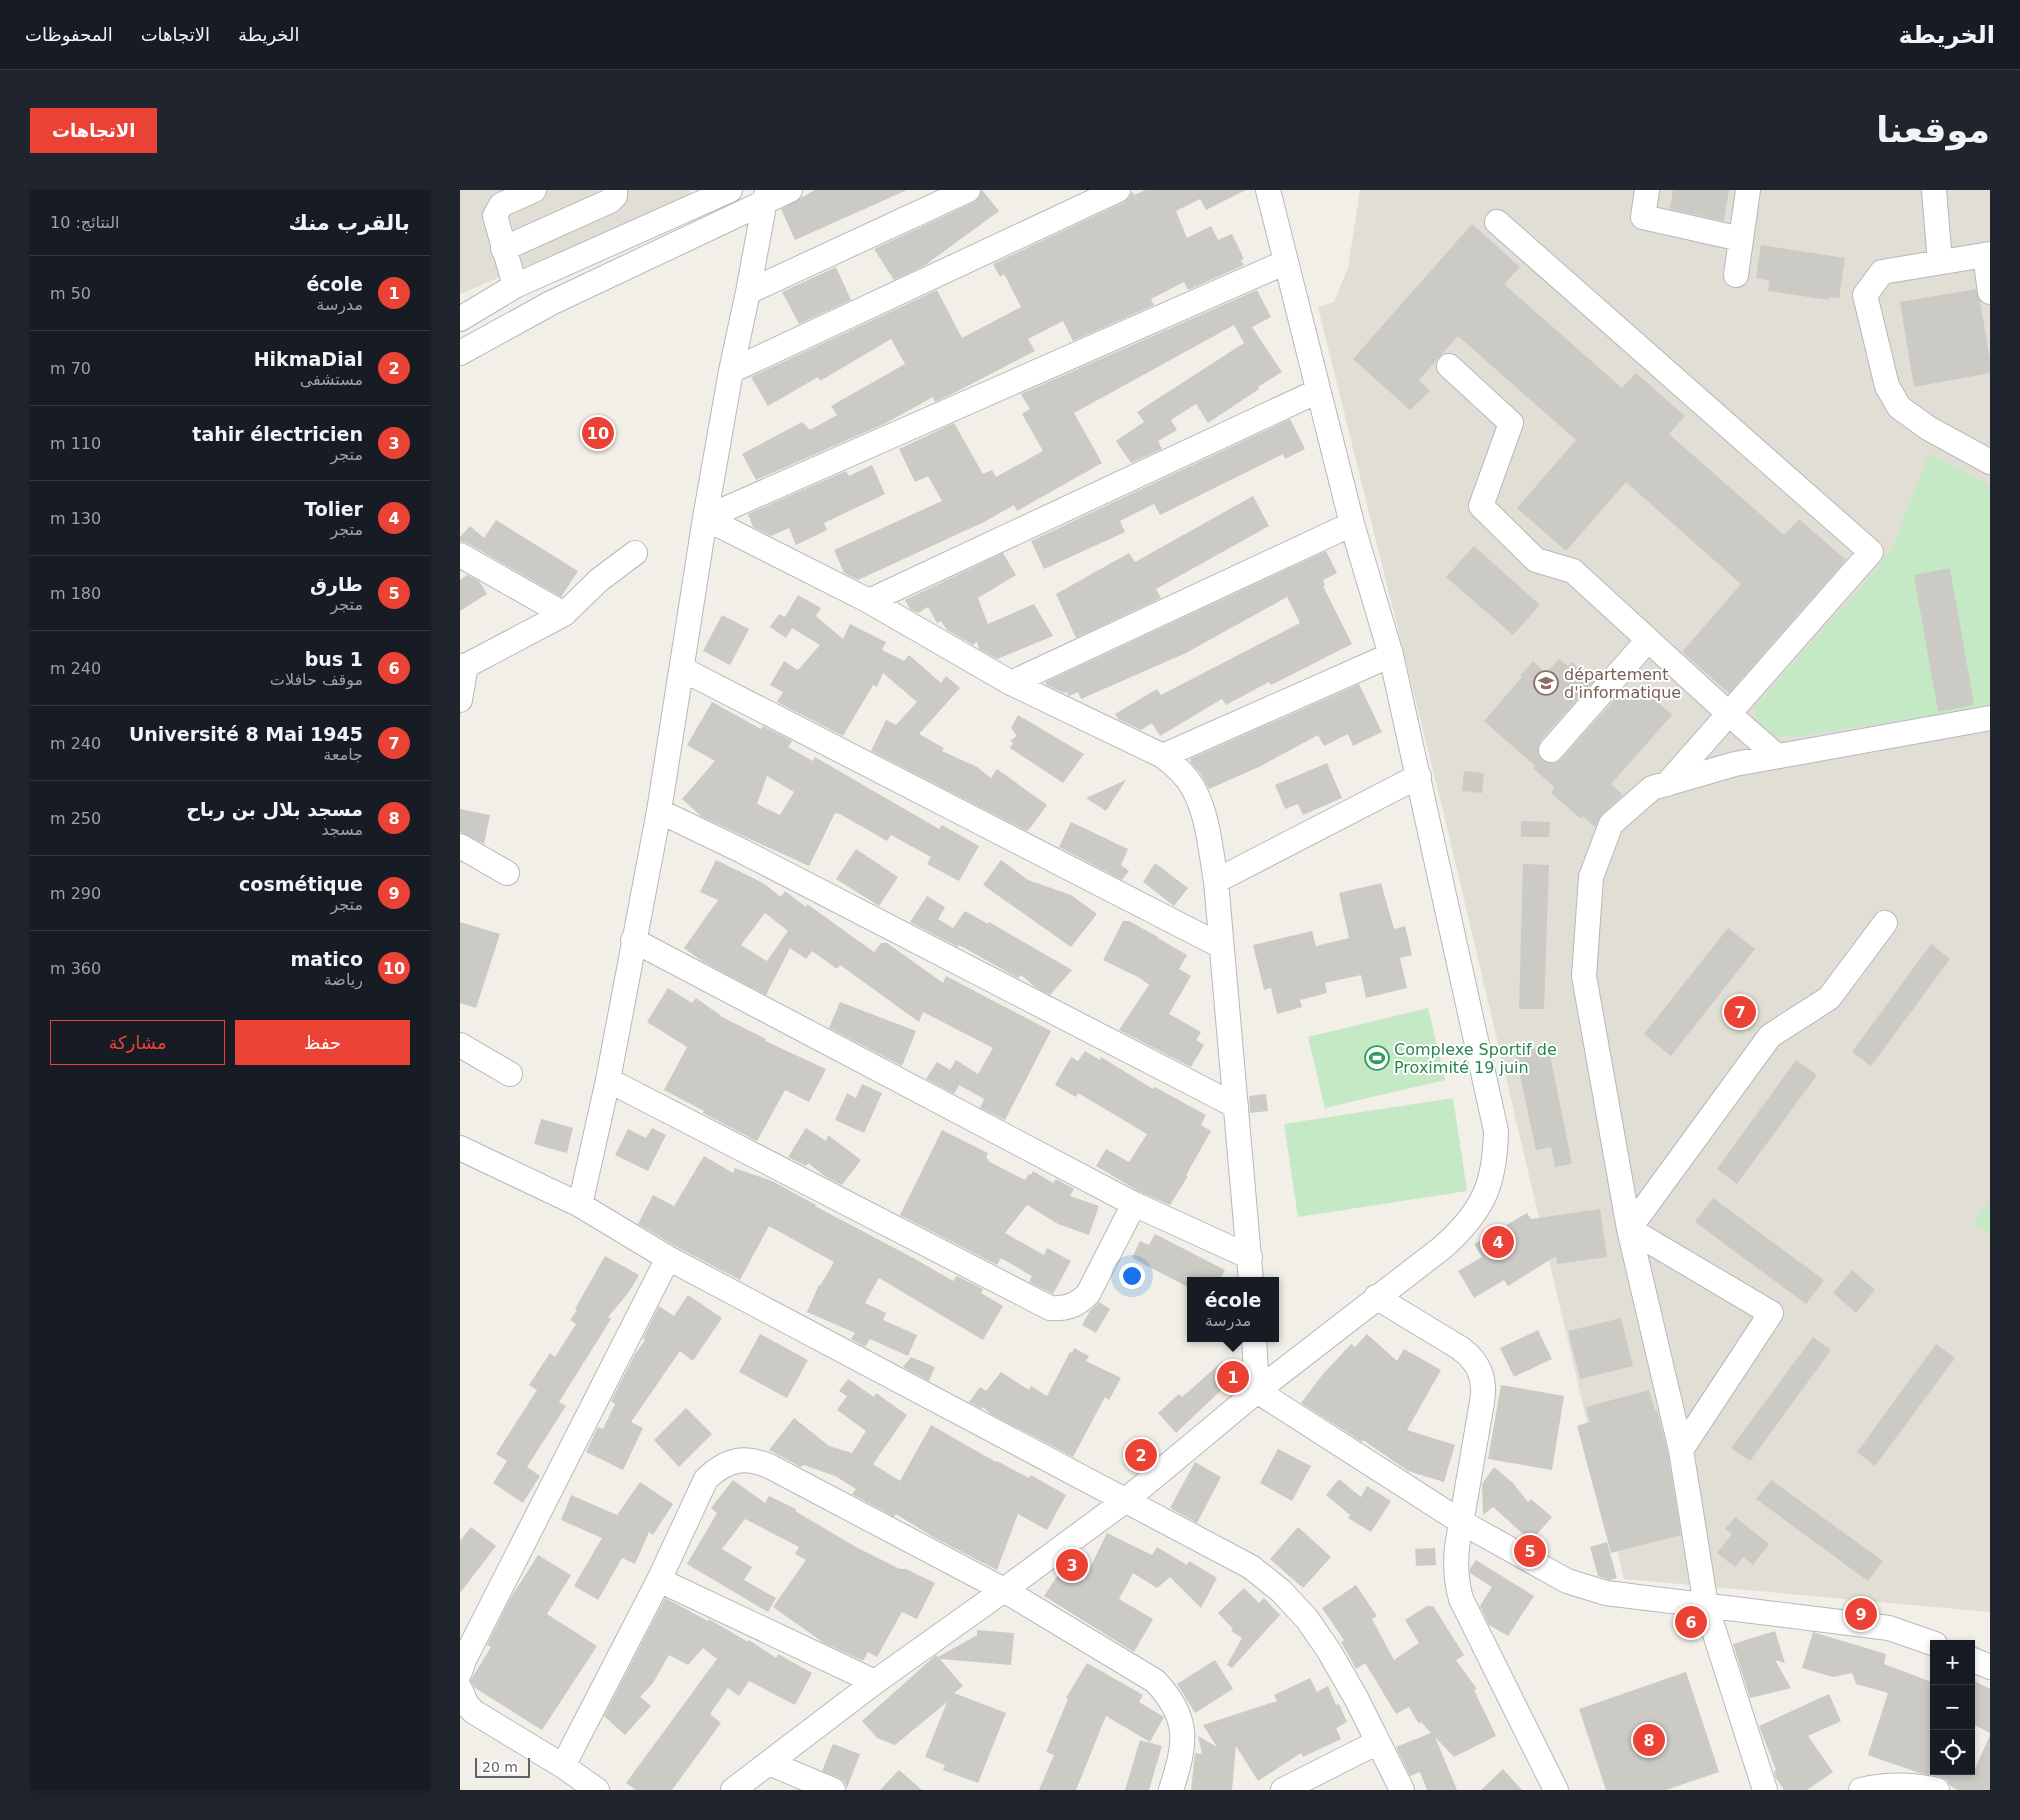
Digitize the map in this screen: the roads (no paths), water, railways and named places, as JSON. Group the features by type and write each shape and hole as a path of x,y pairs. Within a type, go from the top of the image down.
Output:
{"street":[{"path":"515,286 496,222 497,210 507,202 534,190"},
{"path":"503,249 610,201 615,196 615,190"},
{"path":"460,318 515,286 730,190"},
{"path":"460,353 551,303 766,196 790,190"},
{"path":"748,292 968,190"},
{"path":"731,371 1118,190"},
{"path":"733,1790 875,1682 1126,1500 1257,1390 1443,1247 1463,1230 1483,1200 1490,1184 1496,1158 1496,1131 1419,776 1391,655 1352,524 1268,190"},
{"path":"1647,190 1643,217 1741,239"},
{"path":"1736,275 1748,190"},
{"path":"1934,190 1940,262"},
{"path":"580,1205 608,1080 633,940 659,811 705,518 731,371 766,196"},
{"path":"1496,222 1871,552 1667,784"},
{"path":"1990,292 1988,255 1882,272 1866,295 1887,386 1899,407 1928,428 1990,462"},
{"path":"705,518 1286,262"},
{"path":"1449,366 1511,423 1481,506 1536,560 1574,571 1777,756"},
{"path":"869,601 1318,391"},
{"path":"705,518 869,601 1011,683 1163,756 1179,769 1189,782 1199,800 1205,820 1216,881 1251,1277"},
{"path":"1011,683 1352,524"},
{"path":"460,700 463,667 564,614 599,580 634,553"},
{"path":"460,555 564,614"},
{"path":"1551,750 1648,640"},
{"path":"1163,756 1391,655"},
{"path":"682,669 1221,946"},
{"path":"1765,1790 1706,1606 1681,1450 1629,1229 1584,976 1591,877 1611,824 1652,788 1735,764 1990,718"},
{"path":"1216,881 1419,776"},
{"path":"659,811 759,860 1236,1106"},
{"path":"460,846 507,873"},
{"path":"1629,1229 1770,1036 1829,998 1885,923"},
{"path":"633,940 1134,1204 1250,1257"},
{"path":"460,1045 510,1074"},
{"path":"608,1080 1050,1308 1061,1309 1071,1307 1088,1294 1134,1204"},
{"path":"460,1148 580,1205 668,1258 1251,1567 1281,1591 1307,1619 1329,1651 1356,1698 1402,1790"},
{"path":"1629,1229 1771,1314 1681,1450"},
{"path":"460,1672 464,1660 668,1258"},
{"path":"1376,1297 1460,1348 1478,1366 1484,1390 1455,1565 1456,1584 1461,1600 1556,1790"},
{"path":"1254,1342 1257,1390"},
{"path":"1257,1390 1462,1523 1547,1572 1586,1588 1606,1593 1889,1628 1930,1642"},
{"path":"563,1766 659,1580 706,1479 716,1469 729,1462 744,1460 758,1461 772,1467 1004,1590 1155,1681 1168,1695 1178,1713 1183,1732 1182,1752 1171,1790"},
{"path":"659,1580 875,1682"},
{"path":"1975,1661 1990,1667"},
{"path":"460,1689 467,1705 474,1712 563,1766 597,1790"},
{"path":"1283,1790 1378,1742"},
{"path":"769,1763 833,1790"},
{"path":"1860,1790 1917,1785 1937,1790"}],"place":[{"name":"matico","path":"598,433"},
{"name":"département d'informatique","path":"1546,683"},
{"name":"Université 8 Mai 1945","path":"1740,1012"},
{"name":"Complexe Sportif de Proximité 19 juin","path":"1377,1058"},
{"name":"Tolier","path":"1498,1242"},
{"name":"école","path":"1233,1377"},
{"name":"HikmaDial","path":"1141,1455"},
{"name":"طارق","path":"1530,1551"},
{"name":"tahir électricien","path":"1072,1565"},
{"name":"cosmétique","path":"1861,1614"},
{"name":"bus 1","path":"1691,1622"},
{"name":"مسجد بلال بن رباح","path":"1649,1740"}]}
